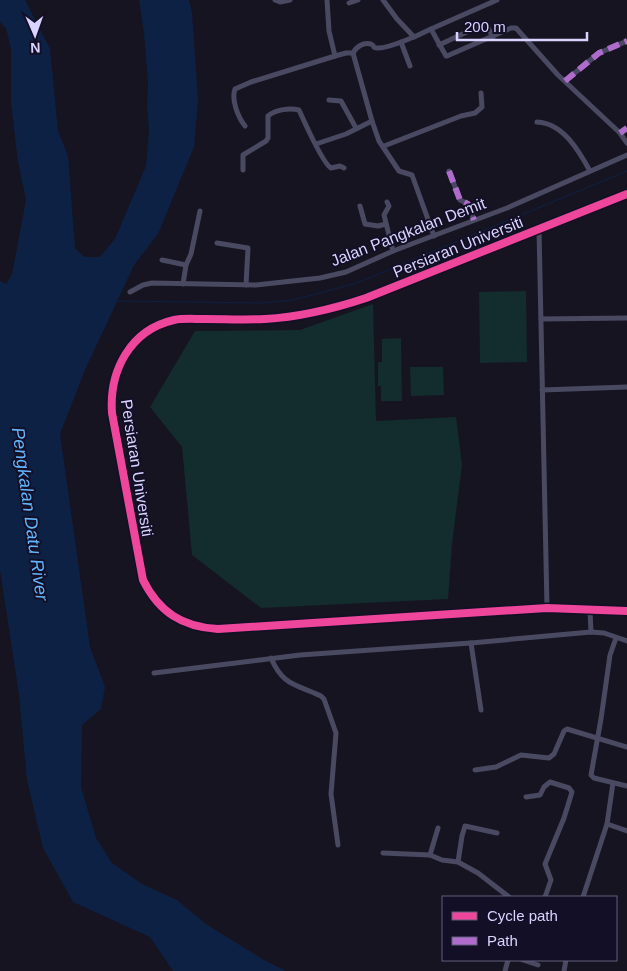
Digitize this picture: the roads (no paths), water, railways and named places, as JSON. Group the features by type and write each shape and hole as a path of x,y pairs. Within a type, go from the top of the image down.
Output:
{"street":[{"path":"275,0 284,2 290,0"},
{"path":"327,0 329,31 334,56"},
{"path":"349,3 358,0"},
{"path":"382,0 396,19 414,37"},
{"path":"245,126 238,118 233,93 235,89 251,82 334,56 353,53 359,46 365,44 378,48 401,42 497,0"},
{"path":"440,45 484,24 486,24 492,36"},
{"path":"431,30 447,56 492,36 516,28 558,75 620,133 627,143"},
{"path":"401,42 410,66"},
{"path":"565,81 599,53 627,42"},
{"path":"353,53 379,141 400,171 412,176 434,236"},
{"path":"384,146 480,110 482,104 481,92"},
{"path":"329,100 341,101 356,128"},
{"path":"242,170 243,155 262,144 268,138 268,116 272,112 292,108 299,110 309,133 329,168 340,166 344,168"},
{"path":"316,144 346,134 372,121"},
{"path":"537,122 553,127 572,141 590,171"},
{"path":"620,133 627,128"},
{"path":"626,156 627,162"},
{"name":"Jalan Pangkalan Demit","path":"130,292 143,285 152,283 246,285 312,279 346,272 394,250 474,220 626,156"},
{"path":"449,171 459,198 468,204 474,220"},
{"name":"Persiaran Universiti","path":"627,194 366,298 332,309 264,319 174,320 158,326 145,333 126,353 114,381 111,396 112,413 138,563 143,580 150,594 161,606 172,616 189,624 202,628 218,629 546,608 627,612"},
{"path":"387,202 388,208 384,213 394,250"},
{"path":"360,206 365,224 378,226 386,224"},
{"path":"183,284 200,211"},
{"path":"539,229 546,608"},
{"path":"217,243 248,248 246,285"},
{"path":"162,260 186,265"},
{"path":"541,320 627,318"},
{"path":"542,390 627,387"},
{"path":"590,610 591,632"},
{"path":"154,673 271,658 591,632 602,632 627,641"},
{"path":"616,638 610,655 592,776 627,786"},
{"path":"471,643 481,710"},
{"path":"271,658 277,672 286,680 324,699 335,727 331,794 338,845"},
{"path":"475,770 496,767 520,755 550,758 554,754 564,731 567,729 597,740 627,747"},
{"path":"526,797 539,796 550,782 569,788 572,792 564,818 547,858 546,867 551,880 545,896"},
{"path":"583,896 607,824 613,783"},
{"path":"607,824 627,831"},
{"path":"458,862 462,836 466,826 497,833"},
{"path":"430,855 438,828"},
{"path":"383,853 430,855 442,860 458,862 490,882 508,896"},
{"path":"526,961 538,965"}],"water":[{"name":"Pengkalan Datu River","path":"0,0 25,0 50,49 58,131 68,156 75,248 84,257 100,257 115,239 146,166 149,131 148,83 139,0 189,0 192,12 198,100 194,147 158,234 134,265 85,370 60,434 90,647 105,687 101,709 82,725 81,787 96,838 112,863 142,884 177,900 206,924 264,960 286,971 173,971 150,937 73,902 43,848 27,780 19,695 0,570 0,281 6,284 12,274 26,200 18,162 11,103 11,49 6,28 0,22"}],"waterway":[{"path":"118,301 261,303 293,300 357,283 627,171"}]}
